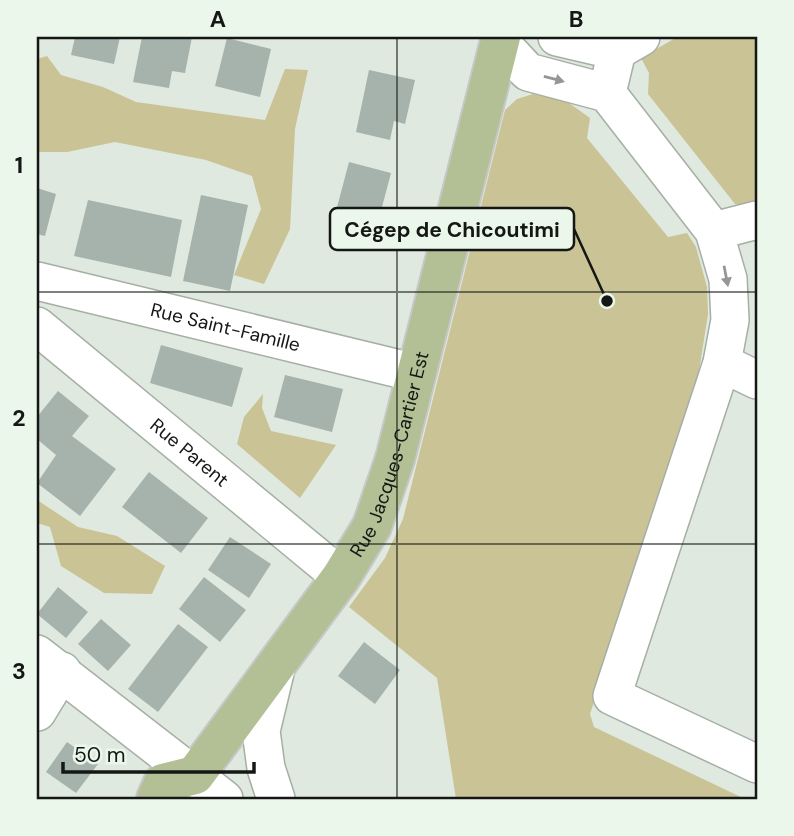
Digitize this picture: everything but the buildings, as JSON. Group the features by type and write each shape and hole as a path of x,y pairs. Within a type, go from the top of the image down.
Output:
{"main road":[{"name":"Rue Jacques-Cartier Est","path":"195,775 341,577 372,526 395,459 501,38"},
{"path":"156,799 163,783 195,775"}],"street":[{"path":"557,37 629,44 607,93"},
{"path":"501,38 528,72 607,93 714,231 728,279 730,320 722,363 612,696 757,764"},
{"path":"714,231 757,220"},
{"name":"Rue Saint-Famille","path":"37,282 416,373"},
{"name":"Rue Parent","path":"37,326 341,577"},
{"path":"722,363 757,380"},
{"path":"37,712 49,663 224,799"},
{"path":"276,799 266,768 261,732 278,663"}],"shaded area":[{"path":"677,37 757,37 757,206 735,204 648,94 649,73 641,58"},
{"path":"47,56 61,75 103,87 136,102 265,120 285,69 308,70 295,129 290,229 264,284 234,275 261,209 252,176 206,160 115,142 67,152 37,152 37,59"},
{"path":"533,94 566,101 590,118 587,138 668,237 687,233 696,247 707,287 708,314 696,390 590,714 594,727 745,799 456,799 437,678 349,607 385,558 403,519 505,110 517,99"},
{"path":"263,394 262,408 271,431 336,445 300,498 237,444 244,417"},
{"path":"37,500 78,527 117,536 165,566 152,594 104,593 61,566 50,527 37,523"}],"place":[{"name":"Cégep de Chicoutimi","path":"607,301"}]}
